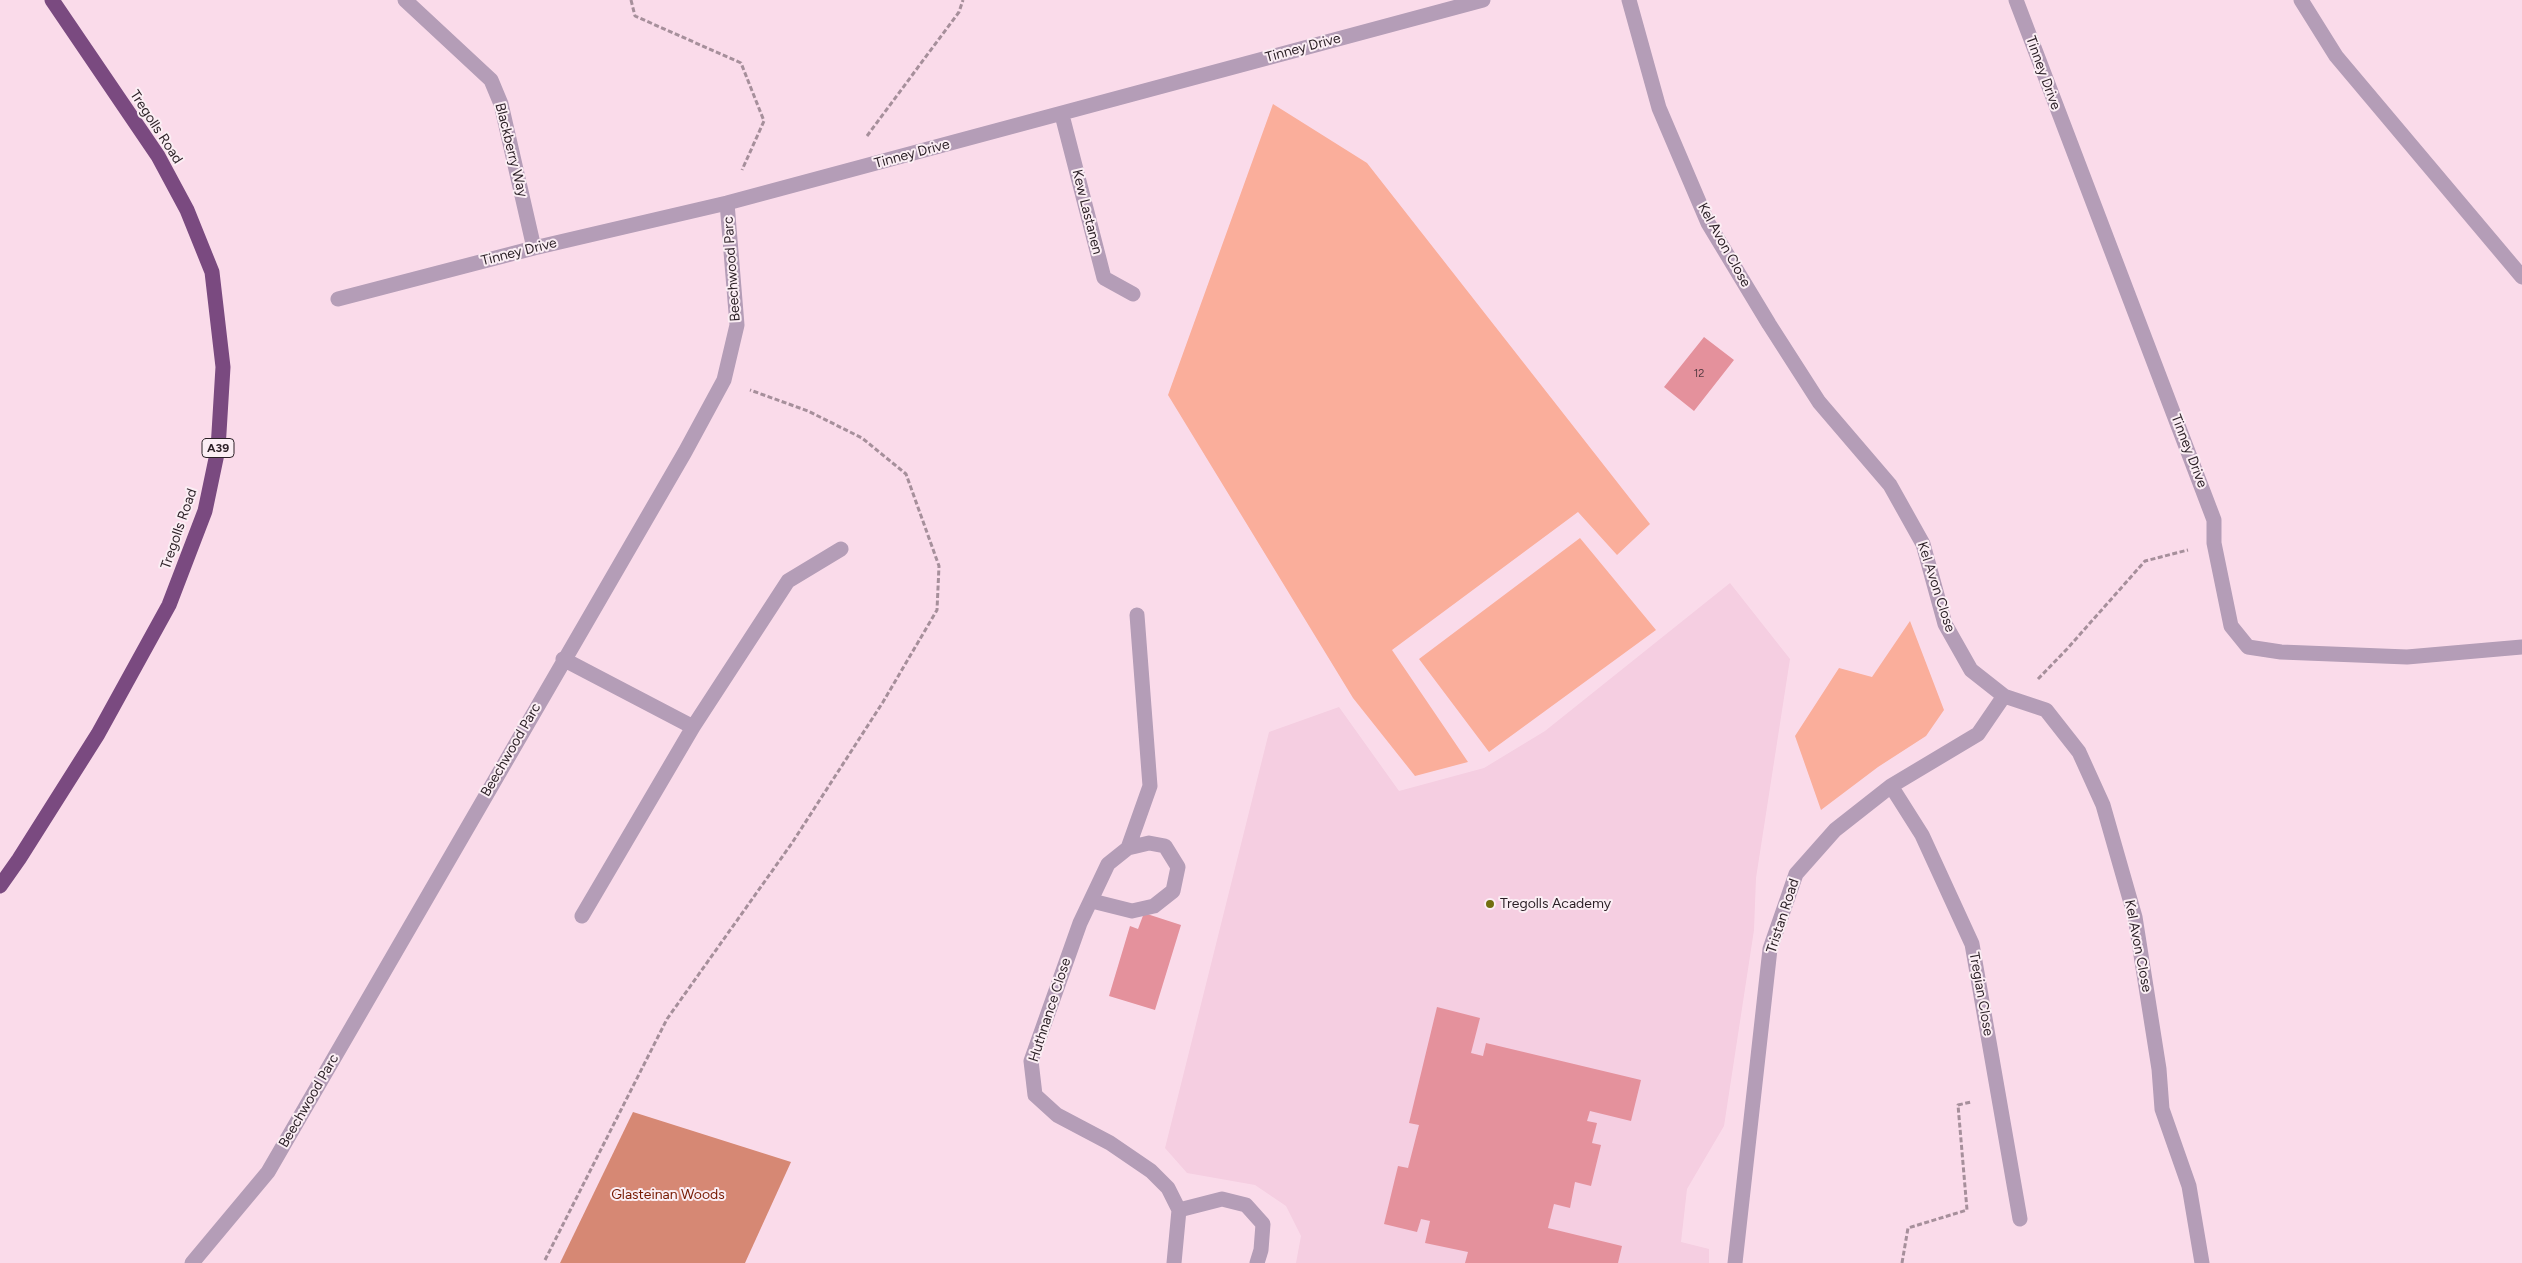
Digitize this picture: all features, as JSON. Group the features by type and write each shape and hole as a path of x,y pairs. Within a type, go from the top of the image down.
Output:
{"highway":[{"name":"Tregolls Road","path":"0,886 98,734 169,604 205,511 218,449 222,376 212,272 187,210 158,156 52,0"}],"street":[{"name":"Blackberry Way","path":"405,0 490,80 500,104 534,248"},
{"name":"Tinney Drive","path":"338,299 534,248 727,203 840,174 1483,0"},
{"name":"Kel Avon Close","path":"1629,0 1659,108 1708,223 1819,402 1890,485 1923,544 1945,624 1971,670 2004,696 2046,710 2079,752 2103,804 2135,917 2159,1068 2162,1109 2189,1186 2202,1263"},
{"name":"Tinney Drive","path":"2016,0 2214,520 2214,543 2231,626 2248,647 2281,652 2407,657 2522,647"},
{"path":"2301,0 2336,56 2522,277"},
{"name":"Kew Lastanen","path":"1062,114 1104,278 1133,294"},
{"name":"Beechwood Parc","path":"192,1263 268,1172 563,659 685,452 724,380 738,325 727,203"},
{"path":"582,916 693,727 788,581 841,549"},
{"path":"1128,848 1150,786 1137,615"},
{"path":"563,659 693,727"},
{"name":"Tristan Road","path":"1736,1263 1770,949 1796,874 1835,830 1891,786 1978,734 2004,696"},
{"name":"Tregian Close","path":"1891,786 1922,835 1972,944 2020,1219"},
{"name":"Huthnance Close","path":"1092,901 1132,911 1154,906 1174,891 1178,867 1165,846 1149,843 1128,848 1108,864 1080,923 1031,1061 1034,1095 1057,1116 1110,1143 1151,1171 1168,1188 1179,1210"},
{"path":"1174,1263 1179,1210 1222,1199 1246,1205 1262,1224 1262,1250 1258,1263"}],"path":[{"path":"631,0 635,16 741,63 764,121 727,203"},
{"path":"840,174 959,12 963,0"},
{"path":"545,1260 667,1019 792,844 883,702 937,610 938,566 906,474 862,438 808,411 724,380"},
{"path":"2021,701 2042,673 2067,649 2144,561 2214,543"},
{"path":"1902,1263 1908,1228 1967,1210 1958,1105 1999,1097"}],"shaded area":[{"path":"1273,104 1367,163 1650,524 1617,555 1578,512 1392,650 1468,762 1415,776 1353,698 1168,395"},
{"path":"1580,538 1656,630 1489,752 1419,659"},
{"name":"Tregolls Academy","path":"1730,583 1790,659 1756,878 1754,930 1724,1126 1687,1189 1681,1242 1709,1249 1709,1263 1296,1263 1301,1236 1286,1206 1255,1185 1187,1173 1165,1148 1269,732 1339,707 1399,791 1484,768 1545,731"},
{"path":"1910,621 1944,710 1926,736 1878,767 1821,810 1795,736 1839,668 1872,677"}],"green space":[{"name":"Glasteinan Woods","path":"633,1112 791,1162 745,1263 560,1263"}],"building":[{"path":"1704,337 1734,360 1694,411 1664,387"},
{"path":"1144,913 1181,925 1155,1010 1109,996 1130,926 1138,929"},
{"path":"1437,1007 1480,1018 1471,1053 1483,1056 1486,1043 1641,1080 1631,1121 1590,1111 1587,1121 1597,1123 1592,1143 1601,1145 1591,1186 1575,1182 1570,1208 1554,1204 1548,1228 1622,1246 1618,1263 1465,1263 1468,1252 1425,1243 1430,1221 1421,1219 1417,1232 1384,1224 1398,1166 1408,1168 1419,1125 1409,1123"}],"place":[{"name":"Tregolls Academy","path":"1490,904"}]}
